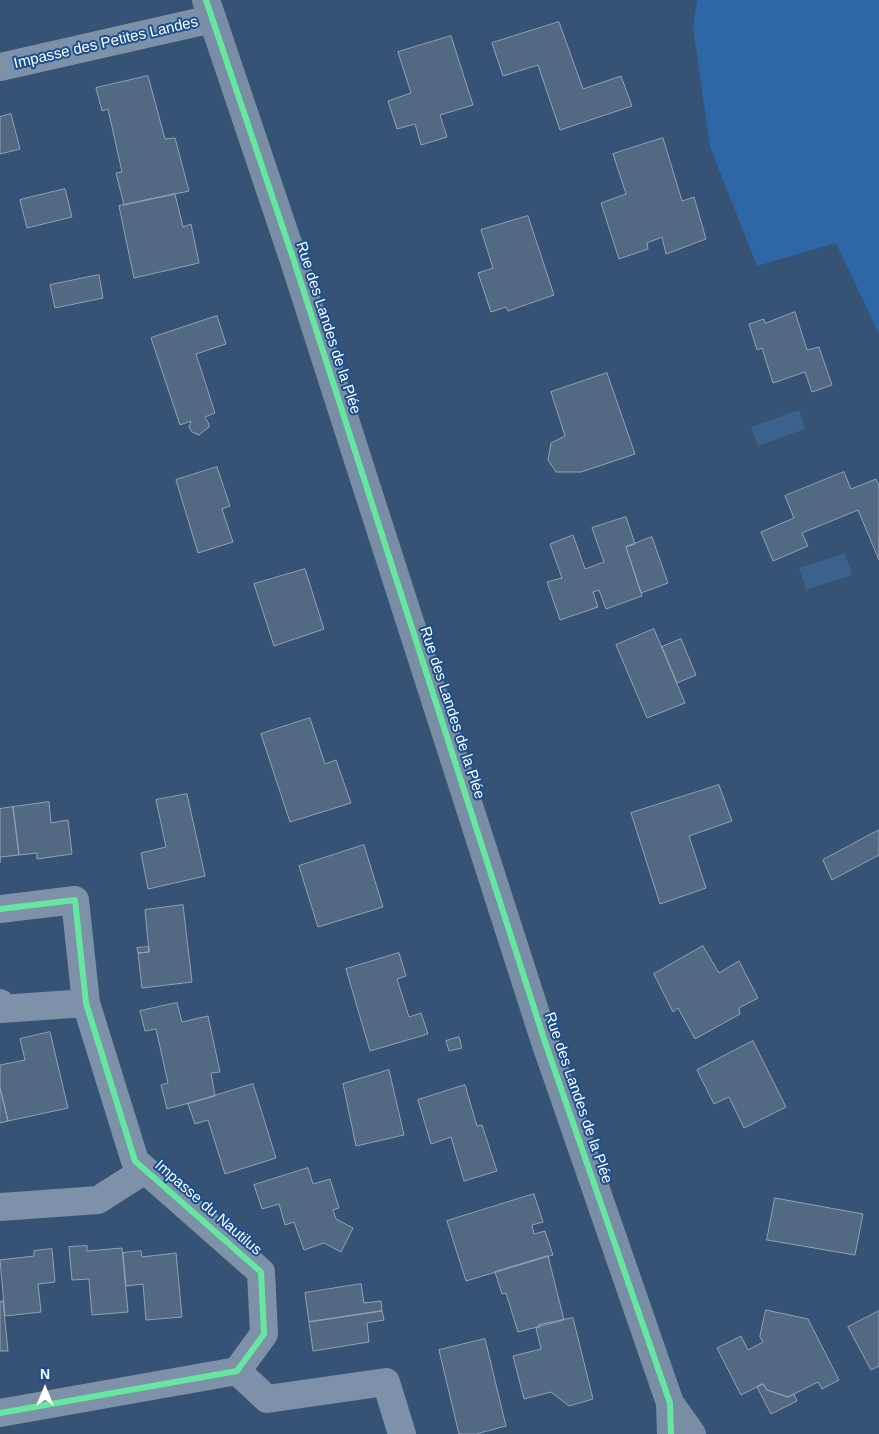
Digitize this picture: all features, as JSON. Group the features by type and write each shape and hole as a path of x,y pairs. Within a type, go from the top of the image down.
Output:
{"street":[{"name":"Impasse des Petites Landes","path":"0,67 209,10"},
{"name":"Rue des Landes de la Plée","path":"209,10 294,261 546,1042 670,1403 692,1434"},
{"name":"Impasse du Nautilus","path":"0,909 75,900 86,1003 135,1161 261,1272 264,1334 237,1371"},
{"path":"0,1003 1,1009 86,1003"},
{"path":"0,1207 98,1200 145,1170"},
{"path":"0,1412 237,1371 267,1399 386,1382 402,1434"},
{"name":"Rue des Landes de la Plée","path":"670,1403 671,1434"}],"shaded area":[{"path":"697,0 879,0 879,334 836,243 757,266 710,147 693,28"},
{"path":"799,410 805,429 758,446 751,427"},
{"path":"845,553 852,575 806,590 799,568"}],"building":[{"path":"559,22 583,89 621,76 632,106 560,130 538,65 503,76 492,43"},
{"path":"451,36 473,105 440,115 447,137 421,145 415,124 397,129 388,101 411,93 398,52"},
{"path":"148,76 165,139 175,138 189,191 124,205 116,173 122,172 108,109 102,111 96,88"},
{"path":"11,114 20,149 0,154 0,117"},
{"path":"663,138 682,201 694,197 706,239 666,254 662,237 647,243 648,249 619,259 601,203 626,194 613,154"},
{"path":"65,189 72,217 27,228 20,200"},
{"path":"175,194 183,227 191,224 199,263 134,278 119,206"},
{"path":"528,216 554,295 508,311 506,307 491,312 478,273 493,268 481,230"},
{"path":"99,275 103,298 55,308 50,285"},
{"path":"795,312 807,350 819,347 832,385 812,392 805,372 773,383 762,348 757,350 749,324 764,319 765,323"},
{"path":"217,316 226,344 196,354 215,413 205,417 209,427 199,435 192,432 189,427 191,421 180,425 151,338"},
{"path":"607,373 635,454 581,472 556,472 548,460 551,443 565,436 551,392"},
{"path":"217,467 230,506 222,509 233,542 198,553 176,480"},
{"path":"844,472 851,489 876,479 879,486 879,560 858,510 802,533 808,546 773,561 761,532 794,518 785,496"},
{"path":"626,517 635,544 626,547 642,596 606,609 599,590 593,592 598,607 560,620 547,582 562,578 550,544 573,535 585,569 604,562 592,528"},
{"path":"652,537 668,583 641,593 626,547"},
{"path":"305,569 324,629 274,646 254,584"},
{"path":"654,629 685,703 647,718 616,645"},
{"path":"681,639 696,675 677,683 662,647"},
{"path":"310,718 325,764 336,760 351,803 290,822 261,734"},
{"path":"719,785 732,821 689,836 706,888 660,904 631,813"},
{"path":"187,794 205,876 148,889 141,853 166,847 156,800"},
{"path":"49,802 51,823 68,820 72,854 37,859 37,853 19,855 13,807"},
{"path":"13,807 19,855 0,857 0,809"},
{"path":"879,830 879,855 832,880 823,860"},
{"path":"364,845 383,907 318,927 299,866"},
{"path":"183,905 192,982 142,988 138,953 149,952 145,910"},
{"path":"703,946 719,973 739,961 758,998 739,1008 740,1014 695,1039 678,1008 673,1012 654,974"},
{"path":"149,947 149,952 138,953 137,948"},
{"path":"399,953 406,976 397,979 409,1017 421,1013 428,1034 370,1051 346,969"},
{"path":"177,1003 182,1022 208,1016 220,1072 211,1073 215,1096 167,1109 161,1085 168,1083 156,1029 145,1031 140,1011"},
{"path":"50,1032 68,1108 8,1121 0,1088 0,1065 25,1060 20,1039"},
{"path":"459,1037 462,1048 449,1051 446,1041"},
{"path":"753,1041 786,1107 744,1128 729,1097 714,1104 697,1070"},
{"path":"389,1070 404,1135 356,1146 343,1084"},
{"path":"253,1084 276,1158 225,1174 208,1120 195,1124 188,1104"},
{"path":"465,1085 477,1126 482,1125 497,1171 464,1181 451,1137 431,1144 418,1100"},
{"path":"0,1088 8,1121 0,1123"},
{"path":"308,1168 313,1184 330,1179 339,1208 333,1210 336,1219 353,1228 341,1252 324,1243 304,1250 294,1222 285,1225 279,1204 262,1209 254,1185"},
{"path":"534,1194 543,1222 532,1225 534,1234 545,1231 553,1255 466,1281 447,1221"},
{"path":"775,1198 863,1214 855,1255 767,1240"},
{"path":"87,1246 87,1251 122,1248 128,1312 92,1315 89,1279 72,1280 69,1247"},
{"path":"52,1249 55,1282 38,1284 41,1312 5,1316 0,1260 34,1256 34,1251"},
{"path":"141,1251 142,1257 176,1253 182,1317 146,1320 143,1284 126,1286 123,1253"},
{"path":"548,1256 564,1320 518,1332 506,1293 502,1294 495,1272"},
{"path":"361,1284 364,1303 381,1301 382,1311 309,1322 305,1293"},
{"path":"3,1301 8,1351 0,1351 0,1302"},
{"path":"766,1310 808,1319 839,1380 822,1389 818,1382 788,1397 767,1390 763,1384 741,1395 717,1348 741,1336 748,1350 763,1342 760,1337"},
{"path":"382,1311 384,1320 367,1323 369,1342 313,1351 309,1322"},
{"path":"879,1311 879,1366 871,1370 848,1327"},
{"path":"573,1318 593,1399 569,1406 551,1392 524,1399 513,1356 541,1349 536,1328 540,1327 539,1325"},
{"path":"485,1339 506,1426 476,1434 459,1434 439,1350"},
{"path":"763,1384 767,1390 788,1397 794,1394 797,1401 771,1414 757,1387"}],"cycle path":[{"path":"206,0 294,261 545,1042 670,1403 671,1434"},
{"path":"0,909 75,900 86,1003 135,1161 261,1272 264,1334 237,1371 0,1413"}]}
